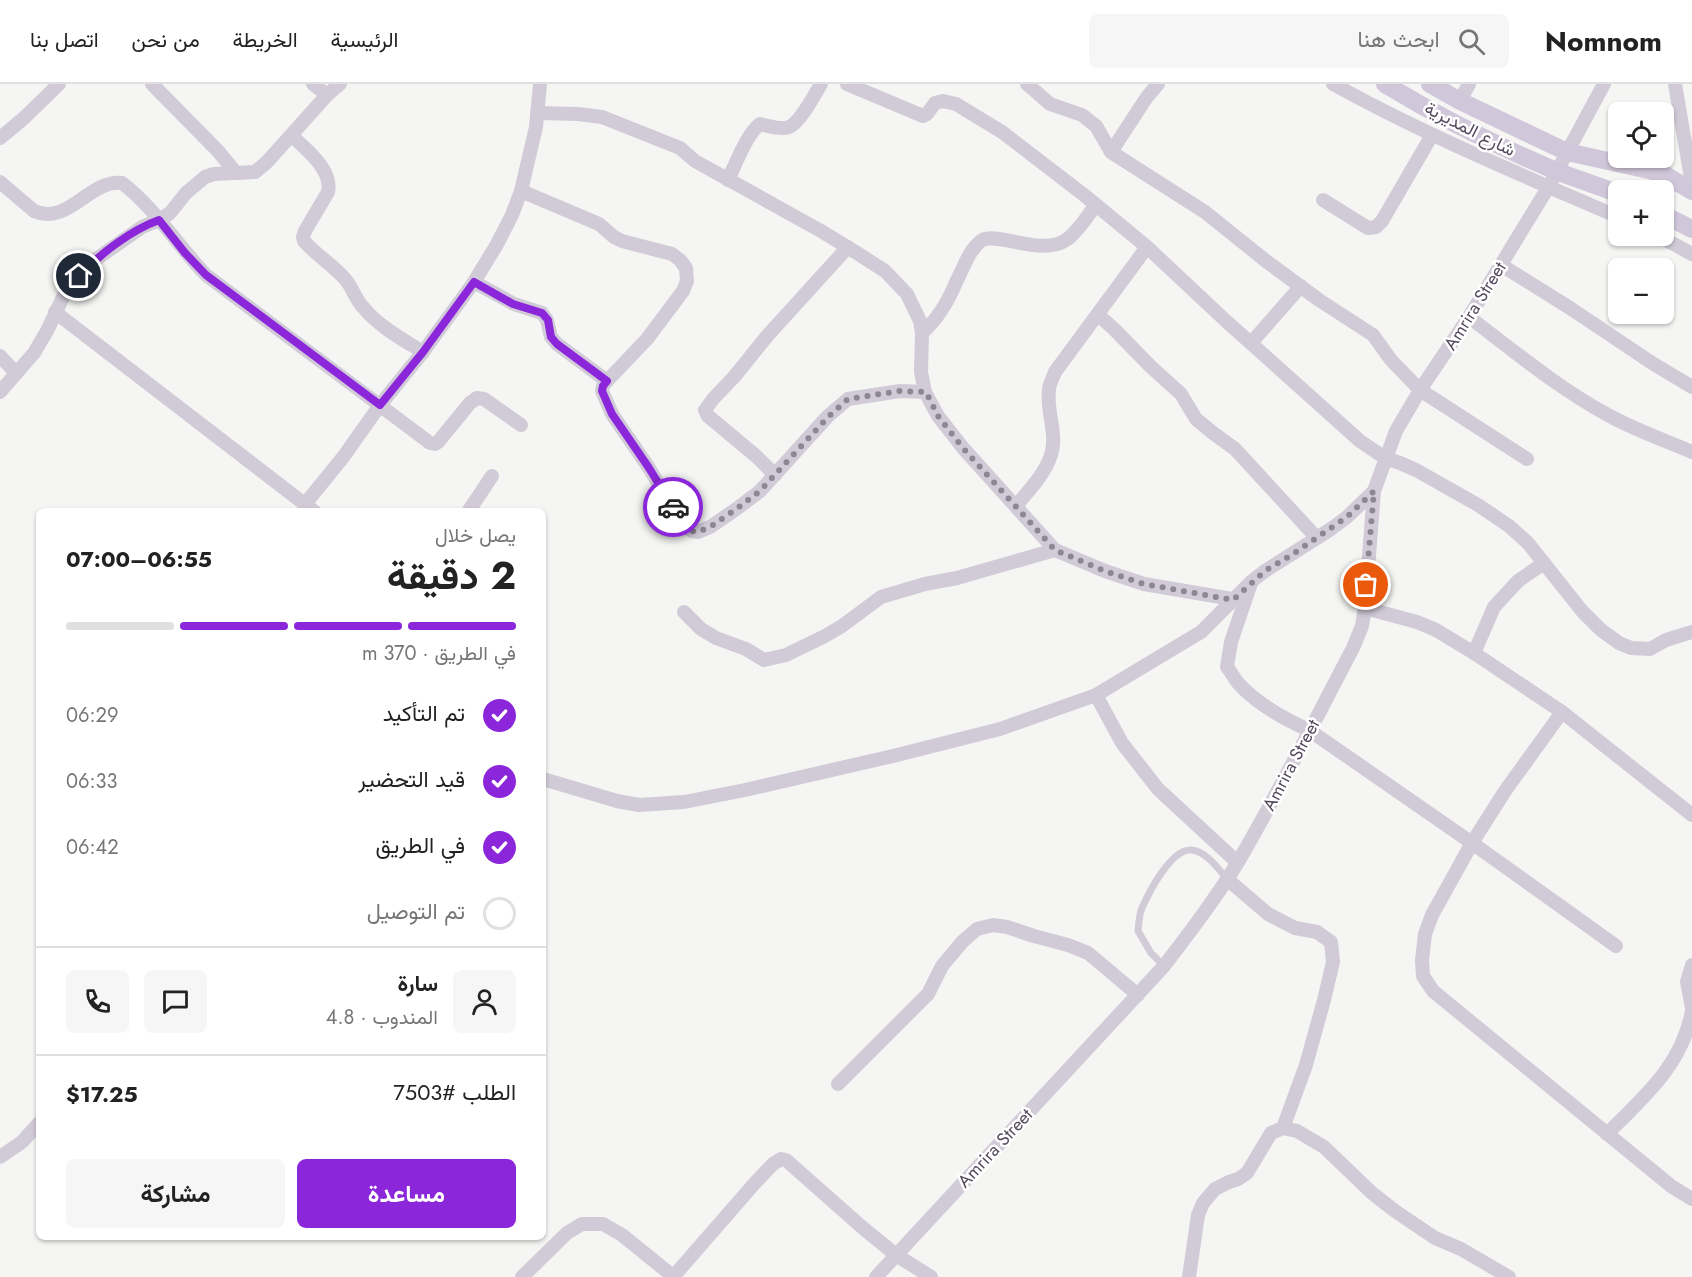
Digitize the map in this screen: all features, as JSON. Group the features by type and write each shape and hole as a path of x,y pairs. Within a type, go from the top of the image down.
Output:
{"main road":[{"name":"شارع المديرية","path":"1385,84 1552,179 1608,192"},
{"name":"شارع المديرية","path":"1430,84 1460,101 1567,152 1649,170 1665,175 1692,191"},
{"path":"1674,220 1692,230"}],"street":[{"path":"0,138 59,84"},
{"path":"152,84 218,151 236,173"},
{"path":"313,84 327,95"},
{"path":"0,392 34,353 64,295 94,260 142,227 170,213 186,193 205,177 214,174 255,172 340,84"},
{"path":"55,312 310,508 380,405 423,352 474,282 512,215 521,191 536,127 540,84"},
{"path":"728,180 756,127 760,124 783,128 794,124 807,108 820,84"},
{"path":"847,84 922,116 927,114 935,104 943,101 956,105 1002,132 1146,247 1360,441 1385,458 1416,470 1478,505 1509,526 1528,543 1582,611 1601,630 1619,643 1631,648 1650,649 1666,640 1692,632"},
{"path":"1027,84 1050,104 1082,116 1096,126 1111,152 1205,212 1266,261 1373,335 1391,360 1420,390 1527,459"},
{"path":"1111,152 1158,84"},
{"path":"1333,84 1477,156 1552,179 1608,211"},
{"path":"1460,101 1469,84"},
{"name":"Amrira Street","path":"876,1277 1164,966 1202,917 1227,879 1281,786 1353,648 1362,626 1374,491 1396,430 1501,265 1604,84"},
{"path":"1675,84 1692,184"},
{"path":"537,113 602,117 680,148 695,161 848,247 885,271 907,294 916,310 922,333 921,372 926,392 938,416 1055,550 1144,584 1233,600"},
{"path":"1323,200 1368,228 1376,227 1382,221 1432,135"},
{"path":"292,136 325,172 329,187 305,231 304,241 344,278 361,306 372,317 423,352"},
{"path":"1,186 40,214 64,211 102,187 119,183 131,191 159,220 206,275 433,444 438,442 470,403 477,398 484,399 521,424"},
{"path":"521,191 599,224 622,242 672,254 686,268 687,281 683,291 647,339 607,381 602,391 612,414 649,468 684,526 692,531 698,532 710,527 760,491 828,417 848,399 900,391 926,392"},
{"path":"922,333 943,309 967,259 981,241 994,238 1047,246 1055,244 1065,240 1096,205"},
{"path":"1674,244 1692,254"},
{"path":"775,475 708,416 705,410 768,335 848,247"},
{"path":"1016,506 1044,470 1052,454 1053,438 1048,402 1049,388 1055,372 1146,247"},
{"path":"1501,265 1692,387"},
{"path":"474,282 513,304 542,313 548,320 551,337 557,344 607,381"},
{"path":"1251,343 1301,286"},
{"path":"1098,315 1181,394 1196,419 1235,449 1316,537"},
{"path":"1469,317 1583,401 1608,416 1692,452"},
{"path":"0,356 16,373"},
{"path":"471,508 492,476"},
{"path":"546,780 617,801 639,805 684,801 746,790 1000,729 1096,695 1201,632 1252,581 1347,517 1374,491"},
{"path":"684,612 701,629 716,638 738,645 768,660 786,655 825,636 881,597 1055,550"},
{"path":"1474,653 1494,607 1518,581 1544,563"},
{"path":"1252,581 1231,642 1227,667 1238,683 1262,704 1290,722 1309,730 1616,946"},
{"path":"1365,609 1417,622 1436,630 1474,653 1562,712 1692,815"},
{"path":"1096,695 1122,743 1158,789 1237,862"},
{"path":"1562,712 1505,791 1472,843 1432,915 1425,934 1423,976 1433,991 1671,1186 1692,1199"},
{"path":"1227,879 1268,914 1295,928 1317,933 1331,942 1333,962 1324,1000 1306,1065 1283,1128"},
{"path":"838,1084 928,994 942,966 963,941 977,929 993,925 1007,927 1068,945 1088,954 1138,995"},
{"path":"1607,1134 1653,1088 1669,1068 1683,1044 1692,1009 1687,982 1692,964"},
{"path":"0,1157 22,1142 36,1126"},
{"path":"1188,1277 1198,1215 1203,1203 1215,1189 1246,1173 1271,1133 1283,1128 1297,1131 1324,1147 1372,1193 1435,1238 1461,1249 1509,1277"},
{"path":"522,1277 567,1233 582,1224 603,1224 622,1235 673,1277 754,1184 781,1159 786,1160 896,1255 931,1277"}],"lane":[{"path":"1164,966 1151,952 1138,931 1141,910 1163,871 1179,853 1190,850 1200,853 1227,879"}],"way so far":[{"path":"673,507 684,526 692,531 698,532 710,527 760,491 828,417 848,399 878,393 918,390 926,392 938,416 963,448 1055,550 1144,584 1233,600 1265,571 1347,517 1374,491 1366,585"}],"route":[{"path":"79,276 94,260 142,227 159,220 206,275 380,405 423,352 474,282 513,304 542,313 548,320 551,337 557,344 607,381 602,391 612,414 673,507"}]}
